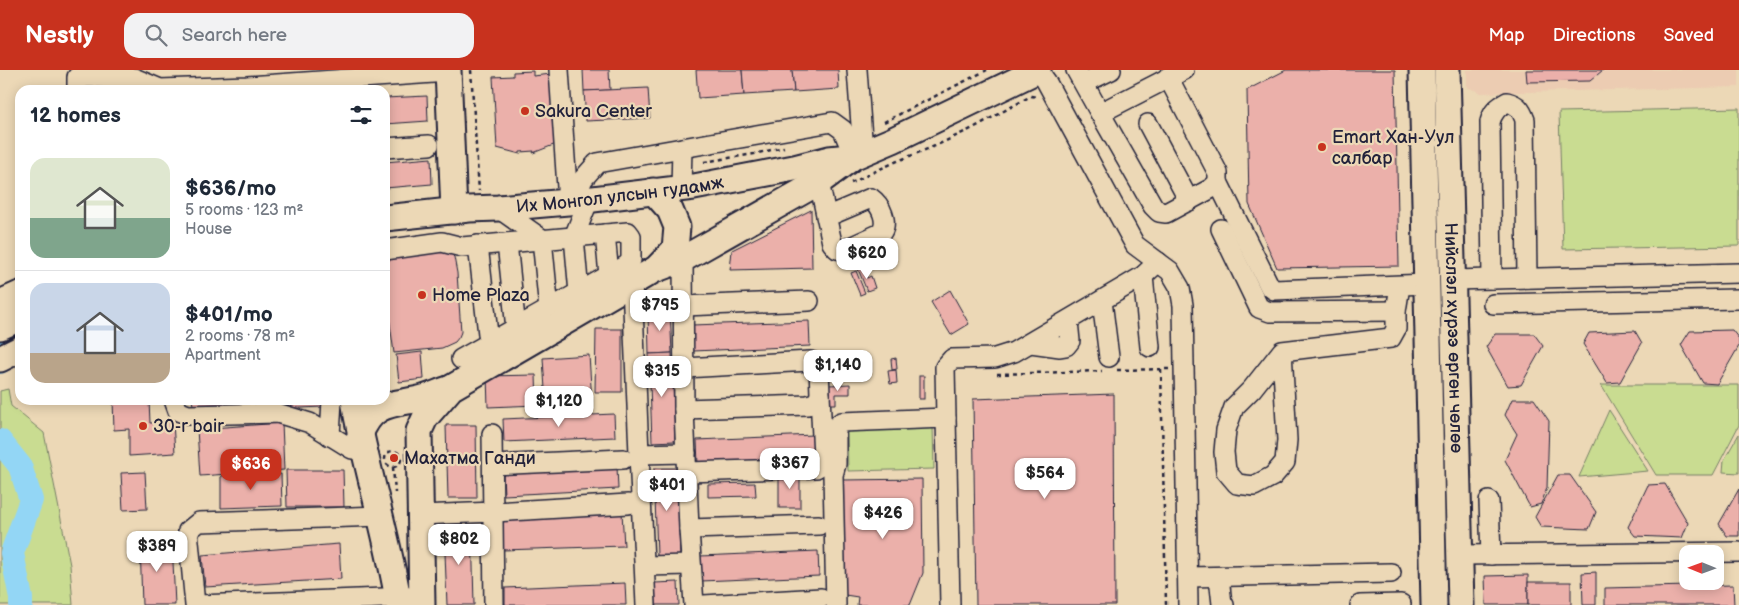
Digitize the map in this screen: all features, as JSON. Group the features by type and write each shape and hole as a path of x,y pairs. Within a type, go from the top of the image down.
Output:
{"main road":[{"name":"Их Монгол улсын гудамж","path":"654,270 683,259 819,182 858,155 1038,70"},
{"name":"Нийслэл хүрээ өргөн чөлөө","path":"1422,70 1434,605"},
{"name":"Нийслэл хүрээ өргөн чөлөө","path":"1447,70 1461,605"},
{"path":"452,71 454,184 461,210"},
{"name":"Их Монгол улсын гудамж","path":"390,217 578,201 680,189 737,180 829,159 858,155"},
{"path":"410,601 420,515 419,431 425,418 451,388 490,354 620,283 654,270 675,249 677,227 670,210 653,191"},
{"path":"0,303 15,296"},
{"path":"0,327 15,320"},
{"path":"0,359 15,352"},
{"path":"390,402 421,399 451,388"},
{"path":"390,404 406,415 419,431"},
{"path":"355,405 361,441 393,569 410,601"},
{"path":"361,441 365,423 383,405"}],"street":[{"path":"559,70 578,201"},
{"path":"857,70 862,138 858,155"},
{"path":"1038,70 1046,81 1135,245 1170,272 1180,288 1183,305 1188,605"},
{"path":"1111,70 1080,76 1153,206 1159,212 1166,213 1212,188 1218,182"},
{"path":"337,85 452,71"},
{"path":"1100,112 1176,73 1218,174 1218,182 1270,287 1274,290 1427,284"},
{"path":"78,85 77,77 134,78 151,85"},
{"path":"1492,279 1490,122 1492,114 1499,106 1507,102 1516,104 1525,120 1527,278"},
{"path":"579,293 574,237 577,194 583,179 597,164 681,155 832,122 843,130 858,155"},
{"path":"1148,124 1188,201"},
{"path":"390,148 429,145"},
{"path":"680,189 681,155"},
{"path":"819,182 826,217"},
{"path":"498,208 542,240 549,310"},
{"path":"1221,229 1259,308 1270,312 1396,311"},
{"path":"390,249 442,242 462,247 628,232 631,236 631,260 620,283"},
{"path":"605,234 620,283 631,457 645,566 646,605"},
{"path":"508,243 516,329"},
{"path":"478,245 490,354"},
{"path":"683,259 684,410 688,529 694,605"},
{"path":"950,605 945,367 952,360 995,358 1014,352 1143,276 1158,262"},
{"path":"1453,280 1739,273"},
{"path":"1670,275 1671,301"},
{"path":"1143,276 1150,347"},
{"path":"462,359 490,354 516,329 579,293 620,283"},
{"path":"1282,351 1287,440 1285,462 1273,476 1254,486 1237,484 1226,471 1224,452 1226,430 1234,407 1282,351 1391,338 1396,329 1396,311 1400,286"},
{"path":"1493,304 1739,299"},
{"path":"684,306 809,301"},
{"path":"1102,301 1108,366"},
{"path":"684,368 810,361 816,363 819,366 823,457 821,465 816,468 686,472"},
{"path":"684,410 808,405 816,402 820,395"},
{"path":"176,405 178,411 188,415 277,413 310,424 352,449 361,441"},
{"path":"330,436 332,405"},
{"path":"704,605 829,601 836,427 841,422 946,418"},
{"path":"492,434 494,605"},
{"path":"493,465 686,452"},
{"path":"1489,501 1491,555"},
{"path":"420,515 628,504"},
{"path":"381,516 199,522 188,531 197,605 410,601"},
{"path":"688,529 819,525"},
{"path":"1460,555 1739,552"},
{"path":"645,566 691,565"},
{"path":"1188,577 1391,573"},
{"path":"1219,576 1220,595 1224,605"},
{"path":"1360,605 1401,604"}],"path":[{"path":"848,185 973,128 1031,96 1040,98"},
{"path":"996,374 1108,366 1176,368"},
{"path":"1161,369 1166,605"},
{"path":"393,450 399,453 401,459 399,464 393,467 387,464 385,458 387,453 393,450"},
{"path":"370,478 419,477"}],"shaded area":[{"path":"1467,70 1739,70 1739,87 1481,93 1467,87"}],"green space":[{"path":"1739,108 1739,246 1563,249 1559,112"},
{"path":"1601,385 1739,385 1739,425 1713,475 1656,475"},
{"path":"8,389 11,406 44,433 70,565 73,605 0,605 0,391"},
{"path":"1609,410 1648,471 1579,477"},
{"path":"933,425 934,469 848,471 847,427"},
{"path":"1739,434 1739,473 1723,472 1724,460"}],"building":[{"path":"583,70 609,70 610,90 584,91"},
{"path":"696,70 742,70 744,95 698,98"},
{"path":"742,70 792,70 794,92 744,95"},
{"path":"792,70 838,70 839,89 794,92"},
{"name":"Emart Хан-Уул салбар","path":"1286,70 1395,70 1399,266 1277,268 1249,204 1247,90"},
{"path":"1526,70 1603,70 1590,81 1527,82"},
{"name":"Sakura Center","path":"533,71 533,76 552,74 556,144 533,153 534,151 520,152 520,154 497,148 493,77 513,76 513,72"},
{"path":"648,88 650,118 586,121 584,91"},
{"path":"427,96 428,121 390,124 390,98"},
{"path":"431,158 432,184 390,188 390,162"},
{"path":"811,210 812,268 730,270 732,250"},
{"name":"Home Plaza","path":"448,251 454,257 457,273 461,332 455,342 442,348 394,353 390,324 390,257"},
{"path":"863,267 867,278 871,276 875,288 867,291 858,269"},
{"path":"856,271 865,293 860,295 851,273"},
{"path":"950,290 969,324 951,335 931,302"},
{"path":"670,310 672,353 649,354 648,311"},
{"path":"809,321 810,346 693,351 692,325"},
{"path":"596,329 622,329 622,392 595,392"},
{"path":"1732,330 1739,339 1739,346 1717,384 1703,383 1681,345 1690,331"},
{"path":"1635,331 1642,343 1620,382 1607,383 1583,344 1589,333"},
{"path":"1495,334 1534,334 1543,346 1521,385 1508,386 1486,347"},
{"path":"422,352 424,379 399,382 396,355"},
{"path":"672,353 675,441 652,442 649,354"},
{"path":"589,355 592,402 546,405 543,358"},
{"path":"896,358 897,369 892,370 891,359"},
{"path":"896,370 897,383 890,384 888,371"},
{"path":"536,375 537,405 488,407 487,376"},
{"path":"919,376 924,376 924,399 919,399"},
{"path":"850,384 850,394 836,394 836,404 830,404 829,385"},
{"path":"1114,394 1115,605 976,605 973,399"},
{"path":"1512,399 1534,399 1549,421 1547,488 1541,504 1530,507 1505,460 1517,434 1505,415"},
{"name":"30-r bair","path":"113,405 149,405 150,423 173,422 175,453 129,456 129,429 114,430"},
{"path":"281,405 322,405 322,407 281,409"},
{"path":"614,414 615,437 504,442 503,419"},
{"path":"282,423 284,470 200,476 197,429"},
{"path":"446,425 476,425 477,498 448,498"},
{"path":"814,435 815,461 698,465 697,440"},
{"path":"617,467 618,489 504,495 503,473"},
{"path":"654,468 677,468 680,556 657,556"},
{"path":"286,470 343,470 344,507 287,507"},
{"path":"779,471 800,471 800,508 779,508"},
{"path":"145,472 147,509 123,510 121,473"},
{"path":"281,474 282,506 221,508 221,476"},
{"path":"1558,475 1570,475 1596,512 1589,529 1541,527 1535,517"},
{"path":"922,479 923,573 910,605 857,605 858,597 845,595 843,480"},
{"path":"755,483 756,496 708,497 708,484"},
{"path":"1665,484 1688,523 1682,538 1635,536 1628,527 1648,485"},
{"path":"1739,489 1739,536 1727,536 1719,524"},
{"path":"622,512 624,546 503,550 502,516"},
{"path":"472,526 474,605 447,605 444,527"},
{"path":"172,541 175,605 142,605 140,542"},
{"path":"339,544 341,579 205,587 202,555"},
{"path":"818,551 819,576 701,581 700,556"},
{"path":"1596,572 1596,605 1583,605 1582,573"},
{"path":"1528,575 1528,605 1486,605 1485,576"},
{"path":"678,582 679,605 656,605 655,583"},
{"path":"1528,582 1571,582 1571,605 1528,605"},
{"path":"625,583 626,605 505,605 505,588"},
{"path":"1724,585 1733,585 1734,605 1605,605 1605,588 1679,586 1679,590 1724,590"}],"waterway":[{"path":"0,362 4,306"},
{"path":"0,441 20,466 31,500 12,553 21,605"}],"place":[{"name":"Sakura Center","path":"525,111"},
{"name":"Emart Хан-Уул салбар","path":"1322,147"},
{"name":"Home Plaza","path":"422,295"},
{"name":"30-r bair","path":"143,426"},
{"name":"Махатма Ганди","path":"394,458"}]}
